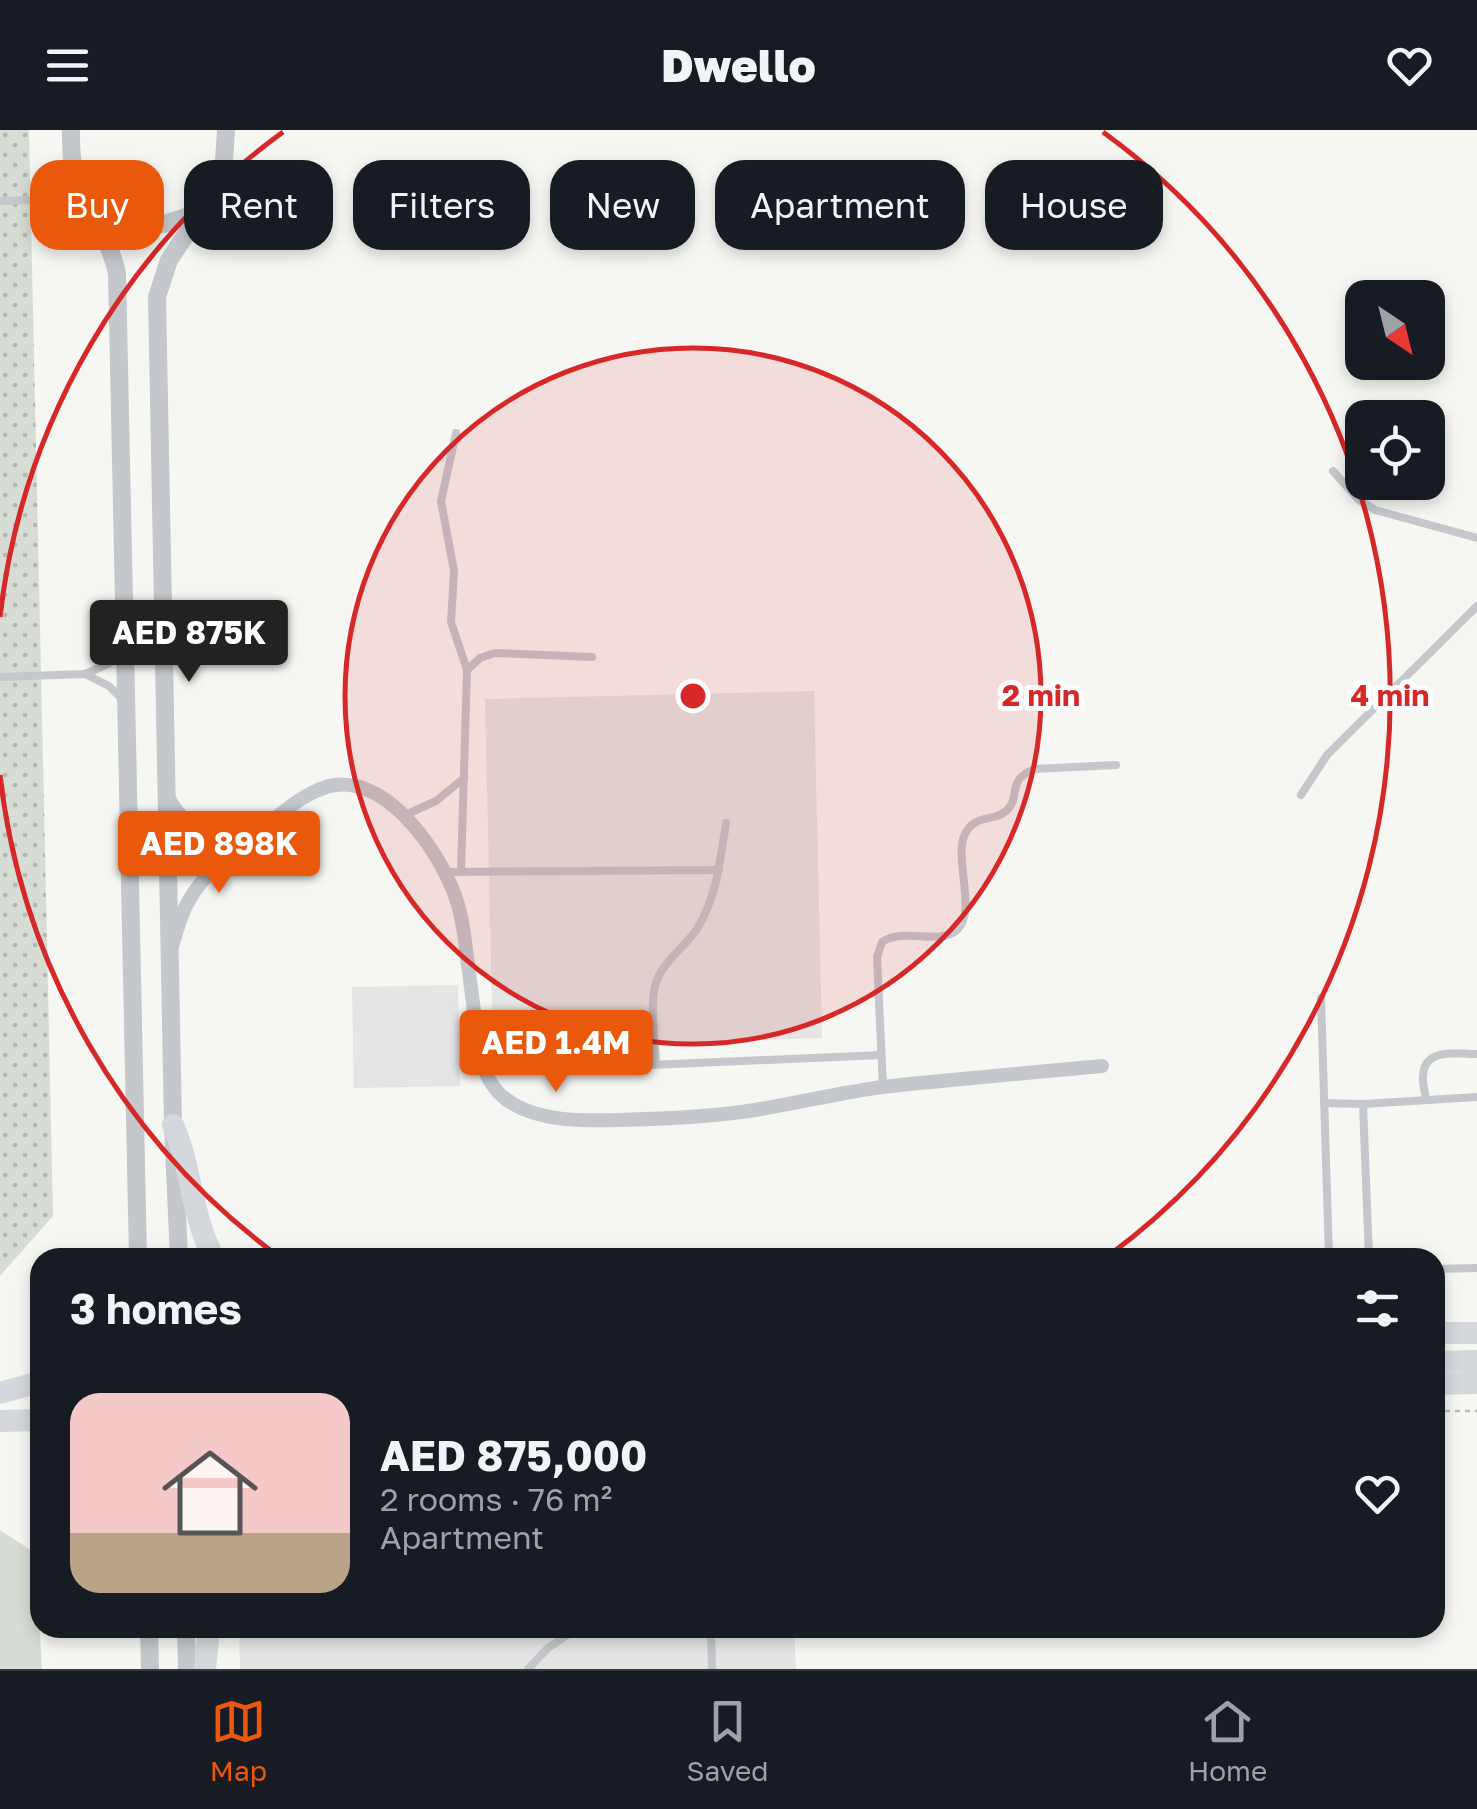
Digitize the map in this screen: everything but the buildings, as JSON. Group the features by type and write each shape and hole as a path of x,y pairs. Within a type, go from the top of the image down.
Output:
{"main road":[{"path":"173,1125 183,1150 193,1205 210,1248"},
{"path":"1445,1330 1477,1320"},
{"path":"1445,1333 1477,1333"},
{"path":"1445,1374 1477,1361"},
{"path":"1445,1378 1477,1383"},
{"path":"1445,1381 1477,1397"},
{"path":"0,1393 30,1385"},
{"path":"0,1420 30,1420"},
{"path":"205,1669 208,1638"}],"street":[{"path":"71,130 72,160"},
{"path":"224,160 226,130"},
{"path":"178,1248 157,297 169,260 184,236"},
{"path":"111,250 117,273 138,1248"},
{"path":"170,954 182,914 194,892 218,865 312,793 345,784 368,790 403,816 453,872 480,1056 496,1091 526,1110 572,1119 673,1119 749,1111 883,1087 1102,1066"},
{"path":"168,797 187,822 205,833 226,838 257,832"},
{"path":"149,1638 150,1669"},
{"path":"186,1638 187,1669"}],"lane":[{"path":"69,160 71,156"},
{"path":"0,201 30,200"},
{"path":"456,433 441,501 454,571 451,622 468,670 464,778 453,872 719,870"},
{"path":"1333,470 1359,500 1375,510 1477,538"},
{"path":"1301,795 1327,755 1477,606"},
{"path":"0,677 85,674 108,664 125,644"},
{"path":"468,670 480,658 495,654 592,657"},
{"path":"85,674 110,686 126,707"},
{"path":"883,1087 879,947 892,936 942,936 955,932 965,913 963,841 968,829 978,820 1007,810 1023,775 1116,765"},
{"path":"403,816 436,801 464,778"},
{"path":"656,1064 654,989 665,967 688,942 706,912 719,870 726,824"},
{"path":"1321,998 1329,1248"},
{"path":"1426,1099 1423,1075 1431,1059 1444,1054 1477,1054"},
{"path":"535,1070 881,1055"},
{"path":"1324,1103 1477,1097"},
{"path":"1363,1104 1369,1248"},
{"path":"1445,1268 1477,1268"},
{"path":"528,1669 563,1638"},
{"path":"711,1638 712,1669"}],"path":[{"path":"1445,1411 1477,1411"}],"shaded area":[{"path":"0,130 29,130 53,1216 0,1276"},
{"path":"814,691 822,1038 493,1047 485,699"},
{"path":"458,985 460,1086 354,1088 352,987"},
{"path":"0,1530 30,1550 30,1638 40,1638 42,1669 0,1669"},
{"path":"239,1638 794,1638 796,1669 240,1669"}]}
